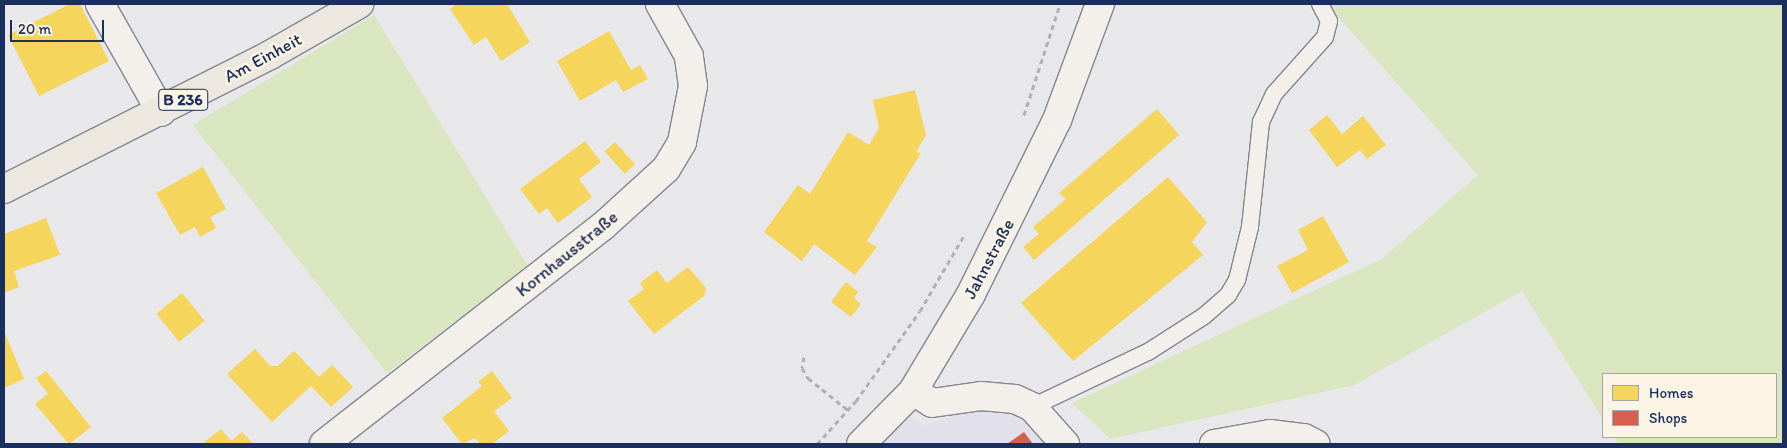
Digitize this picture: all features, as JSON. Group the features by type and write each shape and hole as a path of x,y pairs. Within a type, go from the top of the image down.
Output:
{"main road":[{"name":"Am Einheit","path":"4,189 161,112 359,4"}],"street":[{"path":"100,4 161,112"},
{"name":"Kornhausstraße","path":"324,444 602,227 666,168 682,142 692,86 688,56 660,4"},
{"name":"Jahnstraße","path":"860,444 913,391 971,294 1024,192 1082,59 1100,4"},
{"path":"913,391 932,403 996,395 1032,407 1065,444"},
{"path":"1214,444 1270,434 1304,438 1316,444"}],"lane":[{"path":"1032,407 1148,352 1204,316 1228,295 1237,280 1250,227 1261,122 1274,94 1325,37 1329,21 1320,4"}],"path":[{"path":"1018,126 1060,4"},
{"path":"817,444 848,410 920,311 968,230"},
{"path":"804,357 802,368 808,378 848,410"}],"shaded area":[{"path":"998,402 1027,412 1053,444 876,444 906,415 925,425"}],"green space":[{"path":"1327,4 1783,4 1783,444 1619,444 1615,438 1777,438 1777,373 1602,373 1602,417 1522,291 1354,385 1110,439 1072,403 1382,259 1478,175"},
{"path":"374,15 528,266 387,373 193,125"}],"building: Homes":[{"path":"70,4 80,4 109,61 39,96 8,35"},
{"path":"457,4 507,4 530,42 501,61 486,37 474,45 450,9"},
{"path":"609,31 631,70 640,65 648,79 623,92 616,80 580,101 557,61"},
{"path":"915,90 926,135 916,152 921,153 867,241 877,247 855,275 814,244 802,261 764,232 798,185 810,194 848,132 869,145 879,128 873,100"},
{"path":"1157,109 1179,135 1034,260 1023,247 1039,234 1033,227 1066,199 1059,193"},
{"path":"1327,115 1342,134 1363,116 1386,145 1367,159 1360,150 1337,167 1309,130"},
{"path":"585,141 601,162 579,179 592,197 558,223 547,208 539,214 520,189"},
{"path":"615,142 635,164 625,174 605,151"},
{"path":"203,167 226,209 210,217 216,228 200,237 195,227 180,235 156,193"},
{"path":"1168,177 1207,222 1192,242 1203,255 1073,361 1021,303"},
{"path":"1323,216 1349,262 1292,293 1277,266 1308,250 1298,230"},
{"path":"46,218 60,255 14,271 19,287 4,293 4,234"},
{"path":"688,267 706,288 704,296 654,334 628,301 644,289 640,283 657,270 667,283"},
{"path":"846,282 858,292 854,298 861,304 851,317 831,302"},
{"path":"182,293 205,321 179,342 156,314"},
{"path":"4,331 24,379 4,388"},
{"path":"255,349 270,366 278,366 294,351 319,377 332,365 353,387 331,407 311,386 272,422 227,374"},
{"path":"46,371 91,427 69,444 35,404 48,394 36,378"},
{"path":"492,371 512,398 494,411 509,431 492,444 480,444 475,438 462,444 442,418 482,386 478,382"},
{"path":"221,429 231,441 242,432 253,444 202,444"}],"building: Shops":[{"path":"1024,432 1033,444 1007,444"}]}
